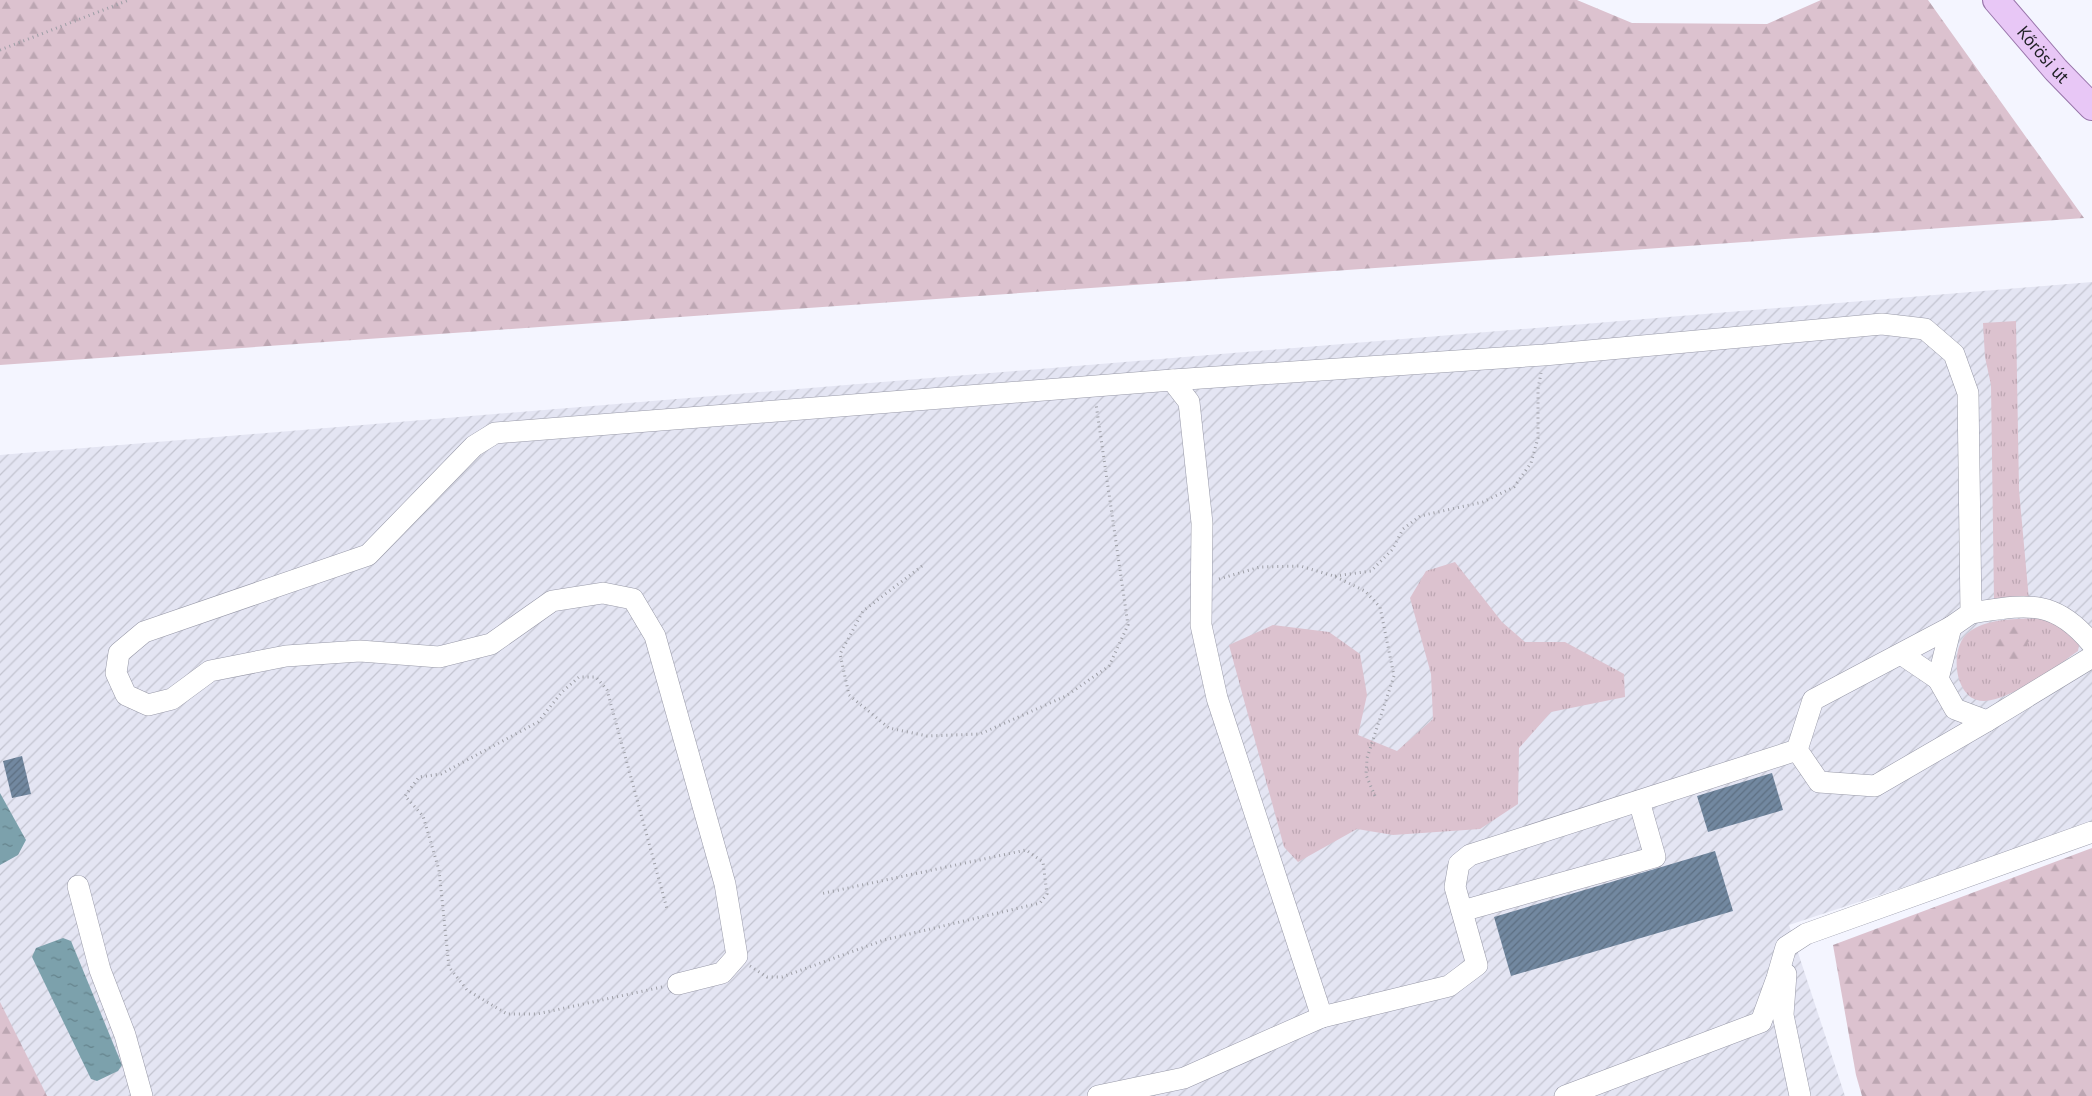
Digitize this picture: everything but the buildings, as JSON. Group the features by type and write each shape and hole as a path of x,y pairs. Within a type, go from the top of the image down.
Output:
{"main road":[{"name":"Kőrösi út","path":"1996,0 2056,70 2092,107"}],"lane":[{"path":"678,984 722,974 737,956 725,884 655,636 633,599 603,594 552,601 491,644 439,657 360,651 286,656 210,671 172,699 148,704 126,695 116,673 119,653 144,632 368,555 474,446 496,433 1172,380 1544,355 1882,324 1925,329 1954,354 1968,393 1971,613"},
{"path":"1172,380 1189,402 1202,523 1201,625 1216,698 1322,1017"},
{"path":"1797,750 1813,700 1951,627 1971,613 2008,607 2040,607 2062,615 2080,629 2092,644"},
{"path":"1938,679 1951,627"},
{"path":"1901,654 1938,679 1955,709 1950,742"},
{"path":"1797,750 1819,782 1875,786 2092,657"},
{"path":"1955,709 1987,721"},
{"path":"1098,1096 1184,1078 1322,1017 1449,986 1477,965 1454,887 1459,864 1470,854 1797,750"},
{"path":"1462,911 1655,857 1639,801"},
{"path":"1565,1096 1761,1022 1787,947 1806,934 2092,832"},
{"path":"78,886 100,970 125,1035 142,1096"},
{"path":"1787,947 1783,1015 1800,1096"}],"path":[{"path":"0,50 129,0"},
{"path":"1334,576 1371,571 1392,550 1403,529 1420,516 1482,502 1514,487 1531,463 1538,438 1538,389 1544,355"},
{"path":"922,566 862,611 840,654 849,695 889,728 927,736 980,734 1066,696 1109,666 1128,625 1094,386"},
{"path":"1201,584 1260,567 1300,566 1334,576 1365,591 1380,607 1394,676 1367,758 1366,775 1375,796"},
{"path":"668,909 608,690 596,677 579,677 562,692 538,722 441,774 419,777 405,796 422,816 439,870 449,967 467,990 507,1014 537,1014 678,984"},
{"path":"737,956 767,977 782,976 884,940 1040,903 1048,894 1043,862 1026,850 820,894"}],"shaded area":[{"path":"2092,282 2092,825 1789,925 1845,1096 33,1096 0,1015 0,455"}],"green space":[{"path":"0,0 1577,0 1632,23 1767,24 1821,0 1928,0 2084,218 0,365"},
{"path":"2016,321 2019,490 2029,600 1994,600 1991,385 1985,357 1983,323"},
{"path":"1455,562 1502,622 1525,642 1565,642 1624,674 1625,697 1551,712 1519,748 1518,804 1480,829 1393,835 1357,829 1298,862 1284,847 1229,645 1273,625 1329,632 1360,654 1367,695 1358,735 1397,751 1433,719 1431,674 1410,598 1426,571"},
{"path":"2039,618 2057,625 2072,635 2079,645 2078,651 2008,695 1985,701 1975,699 1966,693 1961,684 1957,661 1958,649 1962,639 1976,627 1984,624 2012,619"},
{"path":"2030,625 2036,636 2027,643 2029,661 2014,668 1997,663 1993,649 1994,628"},
{"path":"2092,848 2092,1096 1862,1096 1856,1075 1833,945"},
{"path":"0,1002 47,1096 0,1096"}],"water":[{"path":"0,793 26,840 18,855 0,865"},
{"path":"63,938 71,941 122,1065 118,1071 97,1081 91,1079 32,957 36,948"}]}
